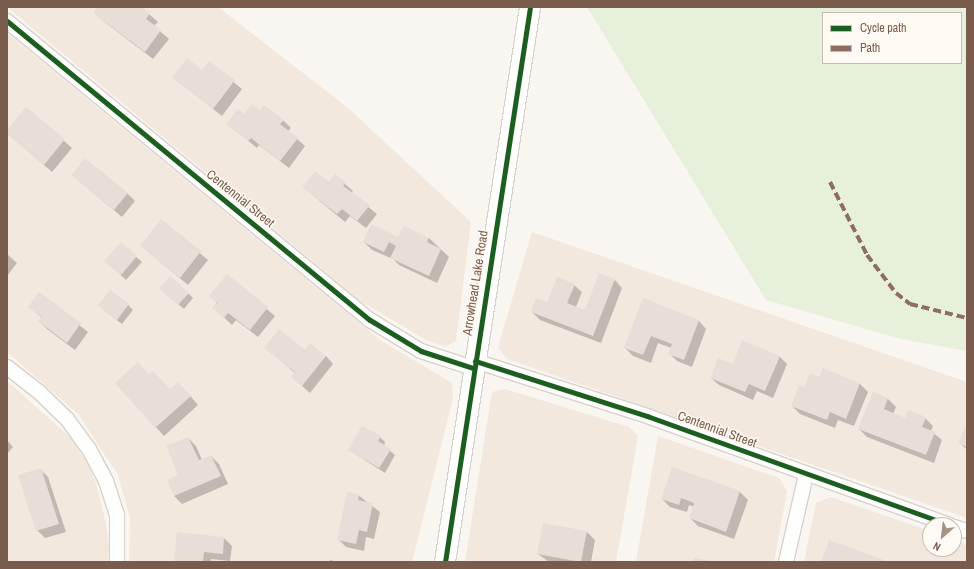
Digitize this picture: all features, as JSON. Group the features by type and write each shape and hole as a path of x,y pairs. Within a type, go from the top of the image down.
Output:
{"main road":[{"name":"Arrowhead Lake Road","path":"445,562 474,364 530,7"}],"street":[{"name":"Centennial Street","path":"7,21 370,320 421,351 474,364 647,416 927,517"},
{"path":"7,367 39,392 67,419 89,449 106,481 117,515 117,562"},
{"path":"786,562 806,474"}],"shaded area":[{"path":"7,7 218,7 347,107 471,222 456,341 445,347 426,340 359,300"},
{"path":"7,33 380,340 452,383 453,398 412,562 129,562 130,518 118,475 78,414 7,352"},
{"path":"532,232 967,382 967,518 507,359 498,347"},
{"path":"7,381 70,437 87,462 97,486 106,524 110,548 108,562 7,562"},
{"path":"505,389 629,427 638,436 616,562 465,562 492,392"},
{"path":"658,436 779,478 787,491 774,562 636,562"},
{"path":"831,497 922,528 922,557 962,557 962,542 967,544 967,562 804,562 816,503"}],"green space":[{"path":"587,7 967,7 967,351 901,339 766,300"}],"building":[{"path":"97,7 142,7 150,13 146,19 161,30 145,52 93,13"},
{"path":"187,58 202,70 209,61 235,80 213,109 172,78"},
{"path":"252,104 260,110 264,105 284,120 280,124 298,138 280,161 251,138 248,141 226,124 238,109 244,114"},
{"path":"26,107 65,139 44,165 7,134 7,130"},
{"path":"85,158 128,193 114,210 71,175"},
{"path":"315,171 329,182 335,174 346,183 343,186 370,205 357,221 342,209 337,214 302,187"},
{"path":"161,219 201,251 180,278 140,246"},
{"path":"371,224 398,237 404,226 429,238 427,242 441,249 429,276 390,258 396,246 389,242 384,252 363,242"},
{"path":"121,242 137,256 121,275 104,261"},
{"path":"599,273 615,279 593,336 531,312 536,298 547,302 557,277 575,284 567,303 585,310"},
{"path":"227,274 268,307 250,330 228,313 224,318 212,308 217,303 209,296"},
{"path":"170,276 189,293 178,305 159,288"},
{"path":"110,290 129,304 117,320 98,306"},
{"path":"39,292 81,323 67,343 38,321 42,317 28,307"},
{"path":"643,298 699,320 684,360 668,354 672,344 651,336 643,355 624,348"},
{"path":"279,329 305,350 310,343 326,356 302,386 291,377 295,372 264,348"},
{"path":"742,340 780,356 765,391 749,384 745,392 710,378 718,358 733,364"},
{"path":"138,362 149,374 153,371 170,389 178,382 191,396 155,428 115,383"},
{"path":"823,368 860,383 846,419 830,412 827,420 791,406 799,385 804,387 810,373 819,377"},
{"path":"873,392 888,398 884,409 905,418 908,410 926,417 922,427 935,432 926,455 858,429"},
{"path":"362,426 381,436 378,441 391,449 379,468 348,450"},
{"path":"965,427 967,427 967,447 958,443"},
{"path":"188,437 199,460 211,455 221,476 174,496 167,480 178,475 166,446"},
{"path":"672,467 740,491 726,532 689,518 694,503 681,498 679,505 661,499"},
{"path":"41,468 59,524 36,531 18,475"},
{"path":"347,492 359,494 358,500 373,503 367,532 359,530 356,544 337,540"},
{"path":"543,523 587,531 581,562 537,554"},
{"path":"177,532 224,537 223,554 204,552 203,562 174,562"},
{"path":"829,540 889,562 821,562"},
{"path":"694,558 712,561 712,562 693,562"}],"marked path":[{"path":"830,182 867,255 896,293 910,304 967,318"}],"cycle path":[{"path":"445,562 530,7"},
{"path":"7,21 370,320 421,351 473,368"},
{"path":"475,361 647,416 927,517"}]}
